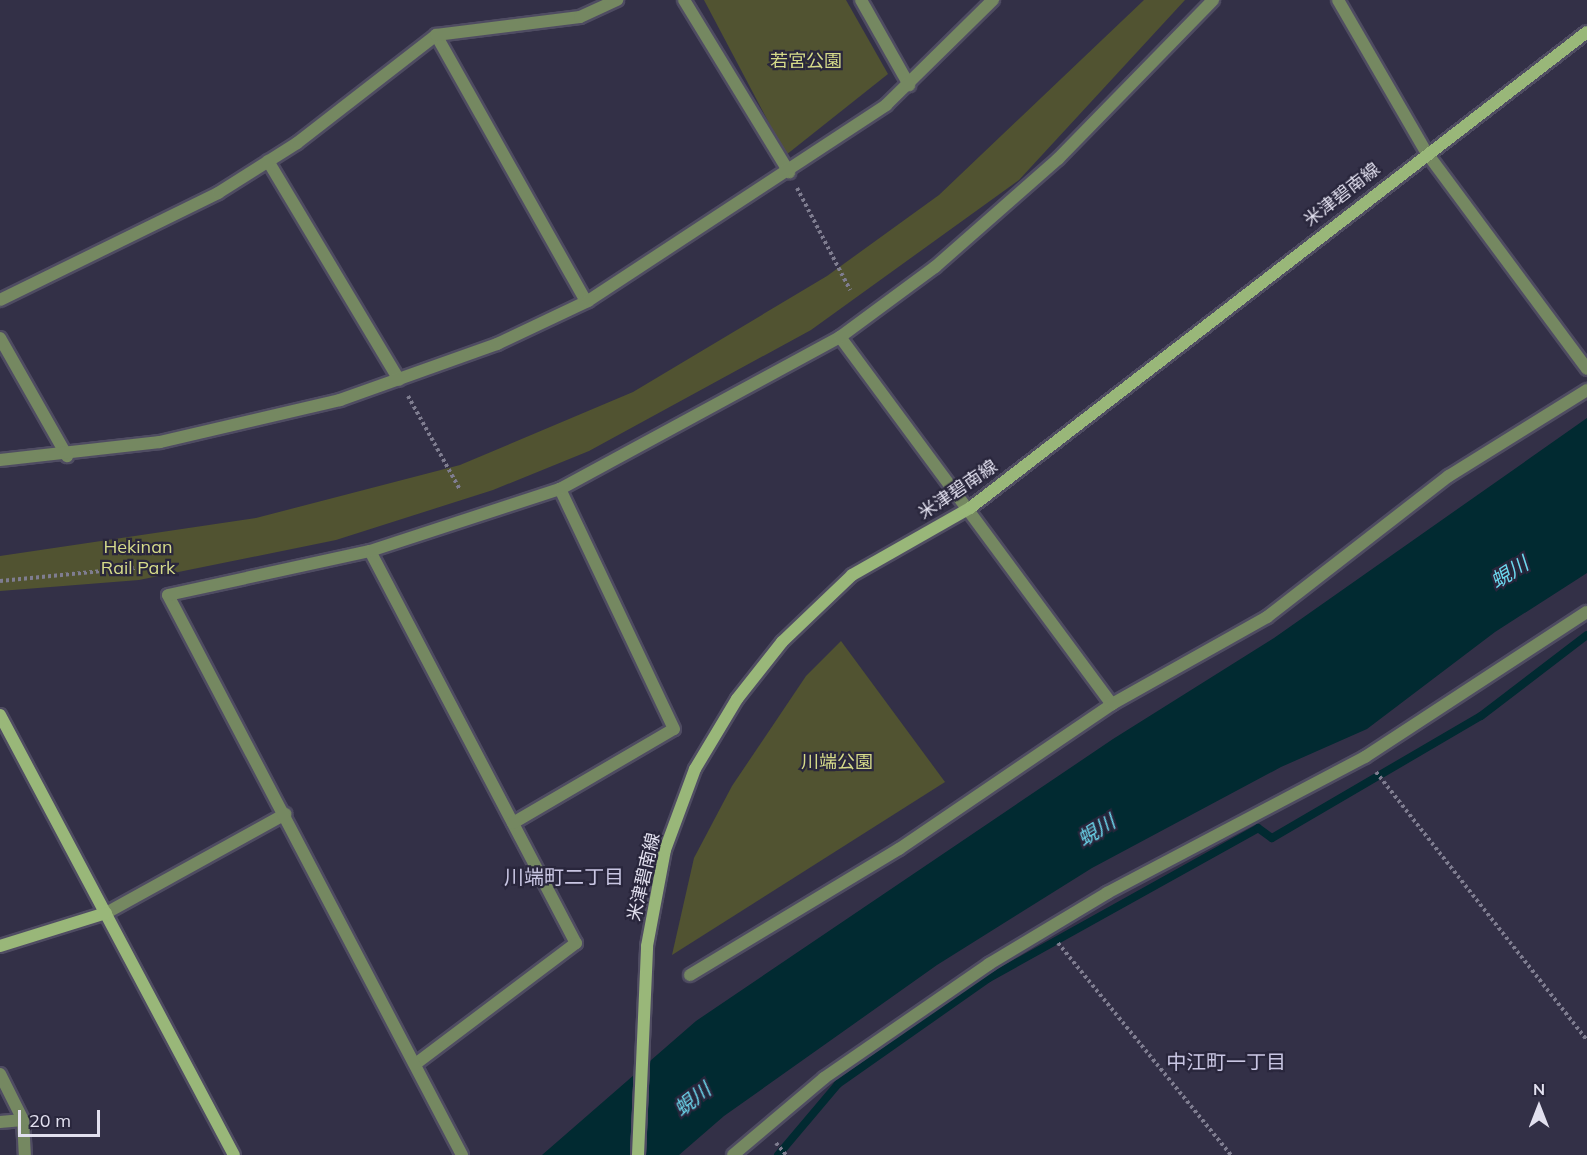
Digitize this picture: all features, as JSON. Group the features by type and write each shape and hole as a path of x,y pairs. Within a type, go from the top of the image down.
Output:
{"main road":[{"name":"米津碧南線","path":"638,1155 647,946 665,850 695,769 736,699 782,642 852,575 970,508 1426,152 1587,32"},
{"path":"0,715 234,1155"},
{"path":"0,946 106,913"}],"street":[{"path":"0,300 218,193 268,161 436,35 580,17 617,0"},
{"path":"684,0 789,172"},
{"path":"861,0 909,85"},
{"path":"0,460 67,456 160,442 340,400 497,344 586,302 789,172 909,85 993,0"},
{"path":"462,1155 417,1063 168,595 369,551 560,489 840,337 935,267 1058,159 1213,0"},
{"path":"1338,0 1426,152 1587,369"},
{"path":"436,35 586,302"},
{"path":"268,161 399,380"},
{"path":"840,337 970,508 1112,704"},
{"path":"0,338 67,456"},
{"path":"690,975 899,849 1112,704 1267,617 1449,476 1587,390"},
{"path":"513,823 674,729 560,489"},
{"path":"369,551 576,943 417,1063"},
{"path":"733,1155 824,1078 1046,929 1365,757 1587,612"},
{"path":"106,913 285,814"},
{"path":"0,1074 23,1120 25,1155"},
{"path":"0,1122 23,1120"}],"path":[{"path":"789,172 850,290"},
{"path":"399,380 460,490"},
{"path":"0,581 153,566"},
{"path":"1365,757 1587,1040"},
{"path":"1046,929 1231,1155"}],"green space":[{"name":"若宮公園","path":"704,0 846,0 888,74 786,155"},
{"name":"Hekinan Rail Park","path":"1144,0 1185,0 1019,180 811,330 589,451 493,490 336,540 139,580 0,591 0,556 256,518 460,465 633,392 827,276 939,195"},
{"name":"川端公園","path":"841,641 945,782 672,955 694,858 732,786 806,676"}],"water":[{"name":"蜆川","path":"1587,418 1587,573 1495,632 1367,729 1281,767 1092,868 937,965 724,1116 679,1155 542,1155 696,1021 1113,739 1274,638"}],"waterway":[{"path":"778,1155 838,1084 989,978 1258,828 1272,838 1481,716 1587,635"}],"district":[{"name":"川端町二丁目","path":"564,876"},
{"name":"中江町一丁目","path":"1226,1061"}]}
